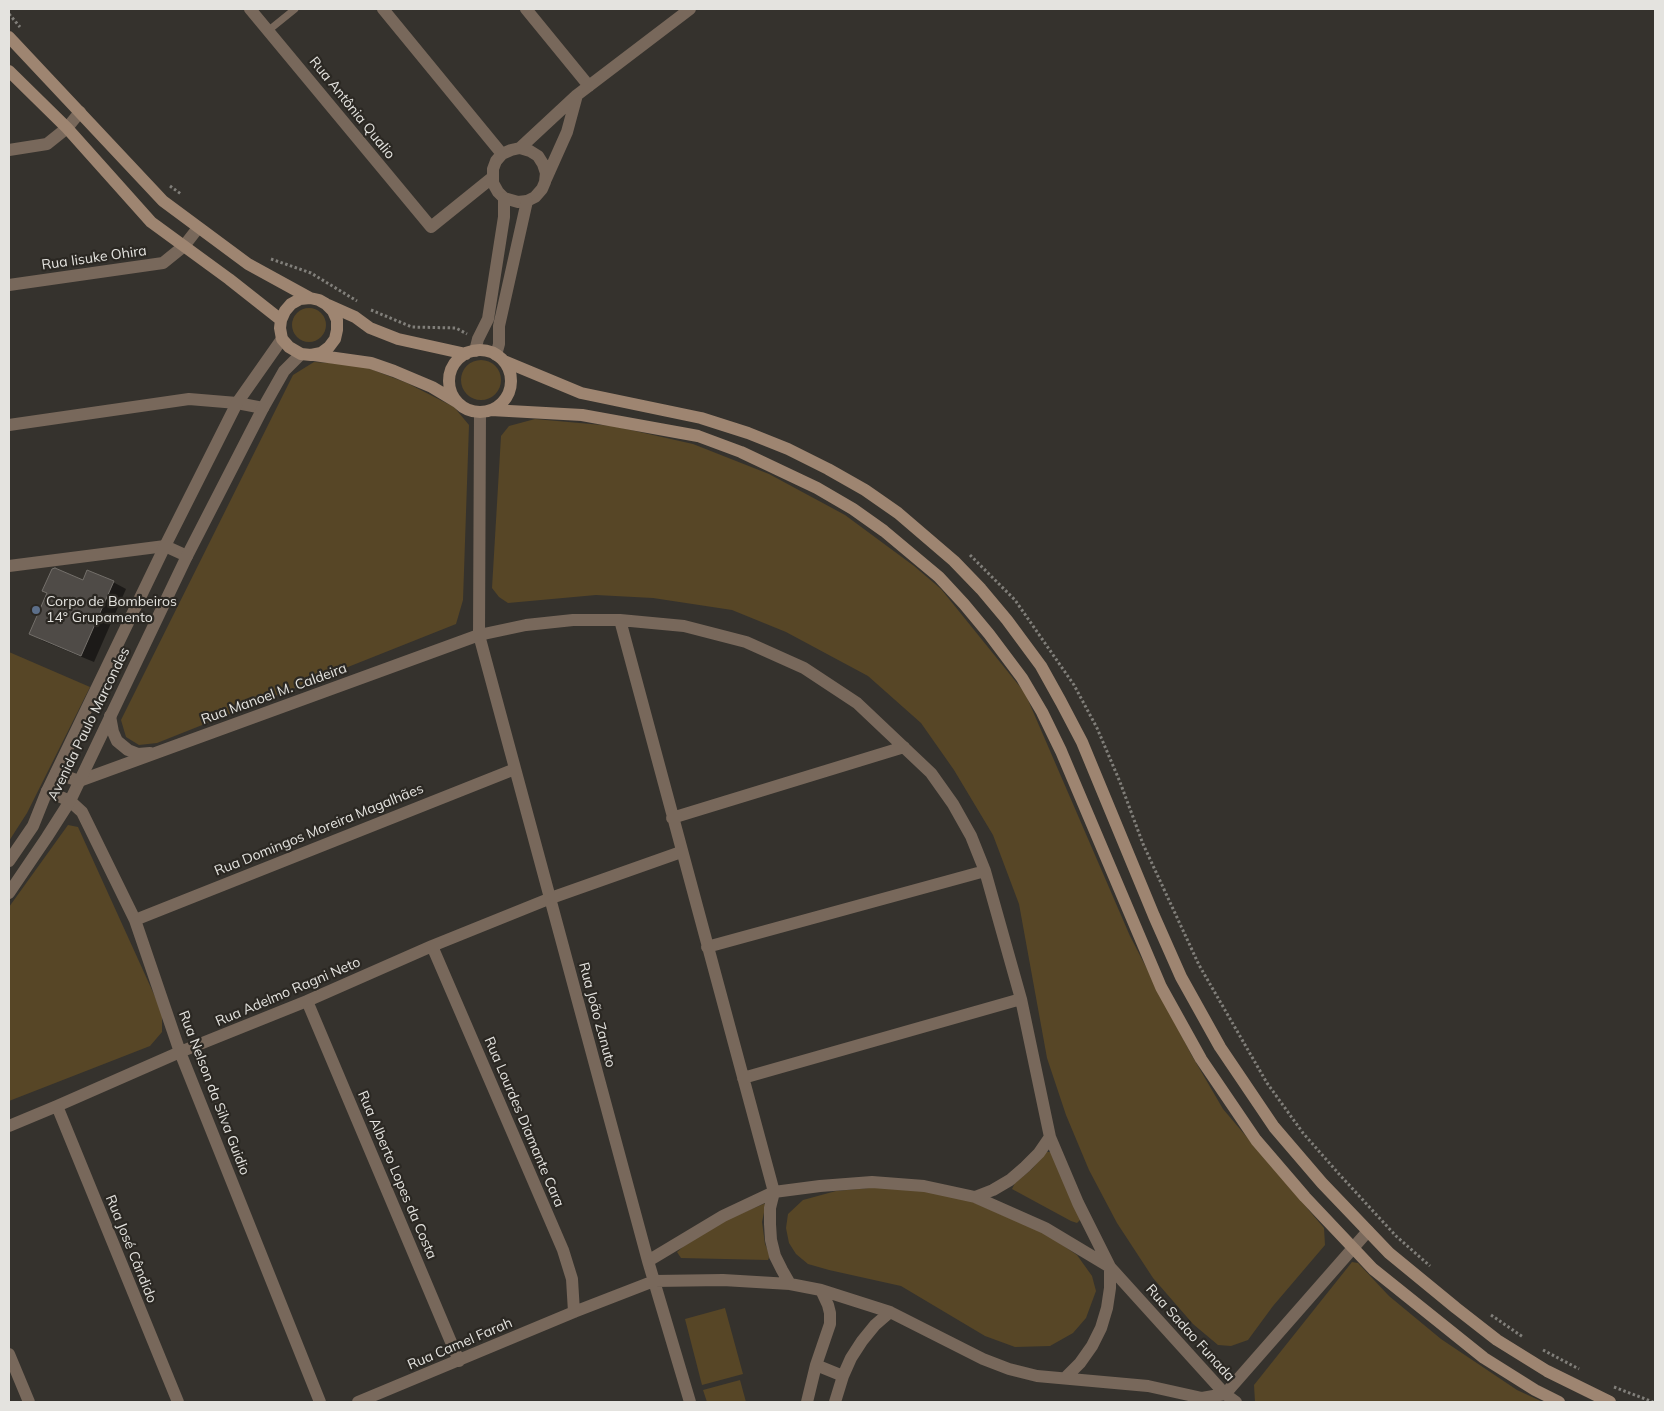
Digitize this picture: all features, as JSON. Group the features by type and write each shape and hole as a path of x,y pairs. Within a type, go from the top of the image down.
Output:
{"main road":[{"path":"9,37 162,201 248,264 310,298 319,300 370,328 398,339 473,348 582,393 701,418 788,449 865,490 906,519 954,561 981,589 1007,620 1040,666 1062,702 1082,742 1181,977 1220,1047 1274,1127 1322,1182 1389,1253 1456,1308 1497,1340 1547,1371 1610,1402"},
{"path":"9,71 67,128 151,222 281,320"},
{"path":"310,298 300,299 291,304 285,311 280,328 282,339 289,347 306,355 371,363 432,387 466,408 485,411 582,414 698,436 778,469 852,509 884,531 939,578 989,634 1022,678 1042,712 1061,751 1161,986 1201,1059 1256,1140 1305,1198 1373,1269 1484,1358 1559,1402"},
{"path":"306,355 321,353 335,339 337,320 333,311 326,304"},
{"path":"459,404 453,396 450,387 450,377 458,360 473,348"},
{"path":"485,411 500,406 510,389 511,379 509,370 500,358"}],"street":[{"name":"Rua Antônia Qualio","path":"250,9 431,227 493,177"},
{"path":"383,9 502,154"},
{"path":"526,9 588,86"},
{"path":"520,148 577,95 676,13 690,9"},
{"path":"545,182 546,173 538,156 520,148 502,154 492,169 493,183 504,198 518,202 527,201 536,196 542,190 566,132 577,95"},
{"path":"9,150 47,144 67,128 80,112"},
{"path":"473,348 488,319 504,217 504,198"},
{"path":"500,358 499,326 527,201"},
{"name":"Rua Iisuke Ohira","path":"9,285 163,263 184,246 198,228"},
{"name":"Avenida Paulo Marcondes","path":"9,861 33,826 47,791 165,546 237,403 282,339"},
{"name":"Avenida Paulo Marcondes","path":"9,893 70,801 187,556 263,408 284,371 306,355"},
{"path":"9,425 189,399 237,403 263,408"},
{"name":"Rua João Zanuto","path":"485,411 479,636 648,1261 690,1402"},
{"path":"9,566 165,546 187,556"},
{"name":"Rua Manoel M. Caldeira","path":"79,781 479,636 526,625 573,620 620,620 684,626 746,642 788,660 804,668 857,703 904,747 931,774 953,804 971,836 985,871 1021,999 1050,1137 1078,1203 1110,1267"},
{"path":"620,620 774,1192 770,1208 772,1240 779,1263 790,1284"},
{"path":"110,716 112,732 117,742 138,754 157,753"},
{"path":"672,818 904,747"},
{"name":"Rua Domingos Moreira Magalhães","path":"135,920 515,769"},
{"path":"56,773 79,781"},
{"path":"47,791 70,801"},
{"name":"Rua Nelson da Silva Guidio","path":"70,801 82,812 135,920 180,1052 320,1402"},
{"name":"Rua Adelmo Ragni Neto","path":"9,1126 180,1052 307,1002 432,946 551,898 682,852"},
{"path":"707,947 985,871"},
{"name":"Rua Lourdes Diamante Cara","path":"432,946 563,1250 572,1279 574,1312"},
{"path":"743,1078 1021,999"},
{"name":"Rua Alberto Lopes da Costa","path":"307,1002 459,1361"},
{"name":"Rua José Cândido","path":"57,1106 178,1402"},
{"path":"975,1198 1010,1180 1039,1153 1050,1137"},
{"name":"Rua Sadao Funada","path":"648,1261 723,1216 774,1192 872,1182 924,1186 975,1198 1045,1228 1110,1267 1226,1398"},
{"path":"1236,1402 1226,1398 1352,1247 1368,1231"},
{"path":"1066,1377 1088,1352 1101,1328 1110,1288 1110,1267"},
{"name":"Rua Sadao Funada","path":"654,1281 723,1280 790,1284 821,1290 890,1312 983,1359 1009,1369 1037,1376 1066,1377 1148,1386 1202,1398 1226,1398"},
{"name":"Rua Camel Farah","path":"358,1402 574,1312 654,1281"},
{"path":"807,1402 816,1365 830,1324 828,1304 821,1290"},
{"path":"835,1402 851,1358 875,1325 890,1312"},
{"path":"9,1354 29,1402"},
{"path":"816,1365 843,1376"}],"lane":[{"path":"269,30 295,9"}],"path":[{"path":"9,14 22,29"},
{"path":"165,182 188,200"},
{"path":"268,258 311,273 361,304"},
{"path":"369,309 412,327 456,328 473,348"}],"shaded area":[{"path":"309,308 321,313 326,325 321,337 309,342 297,337 292,325 297,313"},
{"path":"481,360 495,366 501,380 495,394 481,400 467,394 461,380 467,366"},
{"path":"314,362 360,365 407,383 454,407 469,425 463,600 456,624 157,743 139,745 126,737 121,720 293,375"},
{"path":"535,419 613,426 693,444 769,474 845,515 914,566 941,589 1025,693 1130,936 1191,1054 1223,1109 1324,1228 1325,1245 1273,1306 1248,1340 1231,1346 1218,1345 1193,1324 1153,1278 1117,1223 1089,1170 1066,1115 1047,1058 1019,904 993,835 954,770 921,723 868,676 786,632 732,610 653,598 596,595 508,603 499,597 492,588 501,436 509,426"},
{"path":"9,652 90,687 27,813 9,841"},
{"path":"68,825 78,827 162,1012 162,1032 150,1046 9,1101 9,907"},
{"path":"1046,1152 1051,1152 1081,1219 1077,1223 1012,1189 1015,1183 1032,1169"},
{"path":"881,1187 917,1189 966,1199 1046,1234 1077,1255 1092,1276 1096,1291 1086,1318 1073,1333 1050,1346 1015,1347 985,1336 901,1286 808,1264 796,1254 789,1243 786,1228 788,1214 803,1200 836,1191"},
{"path":"766,1203 762,1222 765,1244 770,1255 768,1260 681,1258 677,1252 693,1238 718,1223"},
{"path":"1352,1262 1358,1263 1389,1296 1441,1339 1517,1390 1543,1402 1255,1402 1254,1385"},
{"path":"725,1308 743,1374 702,1385 685,1319"},
{"path":"740,1380 746,1402 707,1402 703,1390"}],"building":[{"path":"55,568 83,580 87,570 114,581 81,656 29,634 47,593 42,591 52,569"}],"place":[{"name":"Corpo de Bombeiros 14° Grupamento","path":"36,610"}]}
